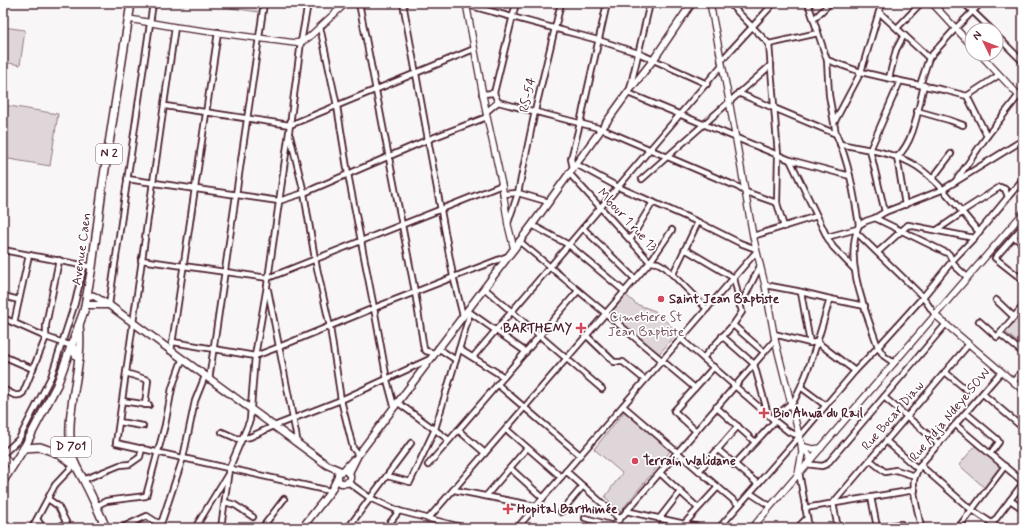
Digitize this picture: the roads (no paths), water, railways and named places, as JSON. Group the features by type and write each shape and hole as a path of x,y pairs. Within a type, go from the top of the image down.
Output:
{"main road":[{"name":"Avenue Caen","path":"4,476 12,467 24,448 57,385 72,346 85,305 131,3"},
{"path":"341,480 338,474 345,472 434,353 467,313 654,59 692,3"},
{"path":"87,295 94,296 133,322 182,360 327,465 341,480"},
{"path":"85,305 109,305"},
{"name":"D 701","path":"79,325 81,341 72,399 70,426 71,449 74,465 83,480 106,528"},
{"path":"72,346 79,358"},
{"path":"24,448 45,448 57,453 74,465"},
{"path":"302,528 341,480 350,478 345,472 327,465"}],"street":[{"path":"109,305 153,3"},
{"path":"121,528 148,516 158,523 162,521 183,458 196,401 207,378 214,350 264,3"},
{"path":"195,528 229,471 241,439 250,423 255,356 267,286 301,42 308,3"},
{"path":"129,19 289,43 301,42 308,38 346,3"},
{"path":"359,3 415,292 424,349 434,353"},
{"path":"387,476 410,482 435,430 456,360 467,313 453,276 403,3"},
{"path":"498,102 494,93 516,3"},
{"name":"RS-54","path":"508,224 518,193 535,111 561,3"},
{"path":"607,3 571,159 573,168 698,222 726,237 756,250"},
{"path":"650,3 629,92 790,160 850,176"},
{"path":"710,3 753,236 765,285 774,337 801,443 808,461 822,466 827,464 946,324"},
{"path":"729,3 769,44 778,155 777,203 784,227"},
{"path":"473,357 707,84 722,63 774,3"},
{"path":"808,3 827,60 829,95 835,121 836,134 850,176 857,229 853,259 854,270 878,347 884,356 894,363"},
{"path":"814,19 830,3"},
{"path":"835,121 861,72 883,3"},
{"path":"897,28 921,3"},
{"path":"932,3 964,37"},
{"path":"964,3 984,22"},
{"path":"897,157 904,149 913,131 929,58 981,3"},
{"path":"514,249 464,4 474,5 512,18 598,40 638,53 707,84"},
{"path":"879,12 929,58"},
{"path":"175,27 116,443 183,458 229,471 331,491"},
{"path":"320,27 337,106 348,174 387,380 396,404 449,440"},
{"path":"171,351 218,32"},
{"path":"769,44 818,33"},
{"path":"889,78 896,50 904,35"},
{"path":"1004,42 1023,62"},
{"path":"165,106 290,125 474,49"},
{"path":"827,60 861,72 967,96 999,75"},
{"path":"954,184 987,136 1021,97 987,62"},
{"path":"642,179 771,64"},
{"path":"884,212 870,150 900,81"},
{"path":"482,94 494,93"},
{"path":"738,93 836,134"},
{"path":"967,96 987,136"},
{"path":"127,179 152,184 279,201 348,174 486,114 498,102"},
{"path":"498,102 602,129 738,187 746,192 777,203"},
{"path":"917,111 963,125"},
{"path":"289,132 304,192 315,259 330,327 341,400 353,448 357,457"},
{"path":"827,237 857,229 866,221 875,218 884,212 942,190 1023,140"},
{"path":"840,144 897,157 911,163 932,179 979,232"},
{"path":"932,179 952,154"},
{"path":"897,157 905,205"},
{"path":"790,160 827,237 833,247 854,270"},
{"name":"Mbour 1 rue 13","path":"573,168 601,208 650,262 658,263 665,267 707,309"},
{"path":"719,528 750,492 801,443 825,405 924,297 953,260 974,238 1023,179"},
{"path":"141,260 268,278 502,185"},
{"path":"937,230 1000,187 1005,189 1008,197"},
{"path":"503,194 518,193 549,202"},
{"path":"630,240 653,202"},
{"path":"752,528 808,461 821,448 1023,213"},
{"path":"753,236 817,216"},
{"path":"875,218 949,254 957,268 968,277"},
{"path":"673,274 698,222"},
{"path":"532,225 569,245 625,292"},
{"path":"878,252 908,225 974,238"},
{"path":"1023,226 996,258 1023,280"},
{"path":"583,228 635,280"},
{"path":"857,229 924,297 935,315 1023,390"},
{"path":"428,519 625,292 650,262 672,230"},
{"path":"1014,237 1023,244"},
{"path":"519,242 695,388"},
{"path":"685,249 734,278 742,314 703,358"},
{"path":"3,250 92,266"},
{"path":"517,528 734,278 756,250"},
{"path":"14,323 29,255"},
{"path":"172,342 255,356 279,348 453,276 508,256"},
{"path":"3,389 17,396 22,395 46,337 46,325 59,260"},
{"path":"12,467 3,454 19,439 51,377 75,303 84,265"},
{"path":"740,306 760,266"},
{"path":"765,285 864,306"},
{"path":"267,286 298,444"},
{"path":"484,288 602,390"},
{"path":"428,465 578,291"},
{"path":"801,292 810,343"},
{"path":"3,296 19,300"},
{"path":"734,465 774,420 791,405 802,388 830,299"},
{"path":"996,300 1014,317"},
{"path":"978,321 997,337 1023,306"},
{"path":"467,313 495,330 526,352"},
{"path":"3,318 46,337 72,346"},
{"path":"733,325 764,352"},
{"path":"1000,334 1023,353"},
{"path":"587,336 614,362 623,362 645,380"},
{"path":"722,336 754,364 768,414"},
{"path":"774,337 810,343 817,342 855,371"},
{"path":"585,518 613,527 754,364 774,337"},
{"path":"681,339 736,385 801,443 813,449 821,448"},
{"name":"Rue Bocar Diaw","path":"833,503 969,344"},
{"path":"438,348 456,360"},
{"path":"459,349 504,377"},
{"path":"3,356 33,369"},
{"path":"222,432 233,438 241,439 250,437 341,400 430,359"},
{"path":"96,506 106,501 146,496 165,425 172,388 182,360"},
{"path":"696,430 674,411 714,367"},
{"path":"1013,382 1023,370"},
{"path":"945,372 967,390"},
{"name":"Rue Adja Ndeye SOW","path":"917,471 1001,372"},
{"path":"122,401 147,405 148,380 126,373"},
{"path":"498,384 580,455"},
{"path":"802,388 825,405"},
{"path":"982,394 1023,428"},
{"path":"884,397 939,444"},
{"path":"623,406 739,505"},
{"path":"716,407 755,442"},
{"path":"966,413 999,442 990,454"},
{"path":"119,422 143,426"},
{"path":"956,424 1023,483 989,528"},
{"path":"699,471 738,426"},
{"path":"506,429 561,477"},
{"path":"458,430 485,453"},
{"path":"886,441 917,471 999,528"},
{"path":"348,528 411,443"},
{"path":"801,443 799,473 809,528"},
{"path":"83,480 120,465 130,464 140,457 142,448"},
{"path":"486,496 527,448"},
{"path":"717,449 758,484"},
{"path":"870,460 885,472 896,470 917,471"},
{"path":"32,528 56,485 74,465"},
{"path":"958,528 1005,466"},
{"path":"510,468 543,498"},
{"path":"221,528 229,471"},
{"path":"566,471 620,519"},
{"path":"917,471 914,490 921,528"},
{"path":"660,473 698,508"},
{"path":"341,480 370,498 399,511 465,528"},
{"path":"560,512 583,486"},
{"path":"684,524 718,487"},
{"path":"454,490 536,506"},
{"path":"805,508 914,490"},
{"path":"659,518 680,492"},
{"path":"750,492 770,506"},
{"path":"871,497 877,528"},
{"path":"48,499 58,506 68,526 57,528"},
{"path":"262,528 284,499"},
{"path":"1010,500 1023,510"},
{"path":"225,502 235,505 253,517"},
{"path":"833,503 838,528"},
{"path":"386,528 399,511"},
{"path":"626,511 703,528"},
{"path":"797,528 807,518"},
{"path":"37,519 43,528"},
{"path":"874,528 901,524"}],"place":[{"name":"Saint Jean Baptiste","path":"661,299"},
{"name":"BARTHEMY","path":"581,328"},
{"name":"Bio Ahwa du Rail","path":"764,413"},
{"name":"Terrain Walidane","path":"635,461"},
{"name":"Hopital Barthimée","path":"508,509"}],"park label":[{"name":"Cimetiere St Jean Baptiste","path":"646,324"}]}
